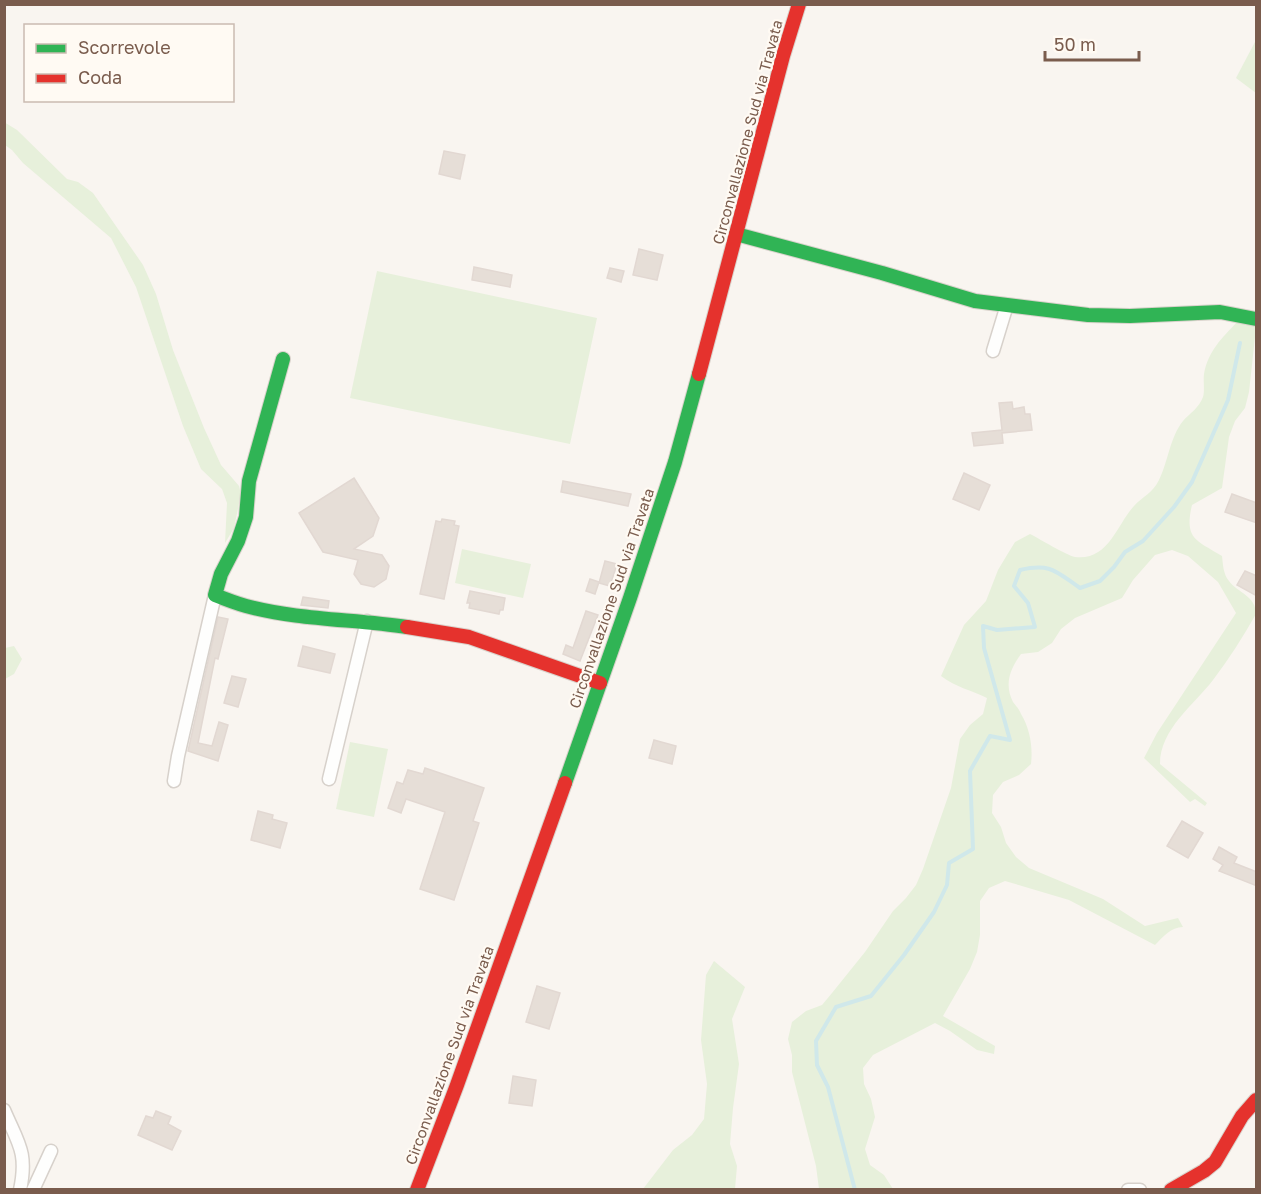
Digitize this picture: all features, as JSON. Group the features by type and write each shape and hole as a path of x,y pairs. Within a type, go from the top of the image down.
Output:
{"street":[{"name":"Circonvallazione Sud via Travata","path":"417,1190 457,1085 600,683 675,462 799,4"},
{"path":"736,234 882,273 975,301 1088,315 1130,316 1220,312 1257,319"},
{"path":"993,351 1008,305"},
{"path":"174,781 215,595 221,574 238,541 246,517 249,481 283,359"},
{"path":"215,595 245,606 293,615 368,621 469,637 600,683"},
{"path":"329,779 368,621"},
{"path":"1171,1190 1197,1176 1215,1162 1242,1116 1257,1100"},
{"path":"4,1110 23,1156 24,1170 20,1190"},
{"path":"33,1190 51,1150"},
{"path":"1128,1190 1140,1190"}],"green space":[{"path":"1256,40 1256,93 1236,78"},
{"path":"4,122 17,130 67,179 78,182 93,193 143,265 156,294 173,350 204,428 221,465 239,486 241,494 234,528 225,543 227,503 222,489 201,469 183,426 136,287 111,238 5,145"},
{"path":"377,271 597,318 570,444 350,398"},
{"path":"1237,322 1249,322 1256,328 1249,392 1245,408 1235,421 1229,437 1222,488 1192,505 1190,525 1191,532 1199,542 1222,556 1227,578 1250,599 1256,614 1219,672 1179,718 1161,751 1160,764 1207,803 1205,806 1195,799 1190,802 1144,758 1157,733 1236,613 1218,582 1188,556 1172,550 1155,555 1133,580 1122,598 1075,618 1061,629 1052,643 1038,652 1021,654 1011,671 1009,689 1013,702 1029,732 1032,751 1031,764 1019,775 1003,782 993,795 992,813 1001,827 1006,843 1016,857 1029,868 1103,899 1145,926 1178,918 1183,927 1171,931 1155,945 1069,900 1005,881 989,888 980,901 980,935 977,952 943,1016 995,1046 994,1054 977,1050 935,1023 873,1055 863,1068 864,1084 871,1099 875,1117 865,1149 870,1165 884,1175 893,1189 819,1189 816,1166 792,1072 792,1055 788,1039 792,1022 806,1011 822,1005 865,952 893,911 916,885 923,869 951,788 960,739 970,725 983,714 987,698 941,676 964,625 986,601 998,570 1015,542 1030,534 1075,557 1087,557 1096,553 1111,540 1134,506 1156,485 1179,427 1203,397 1204,374 1209,358 1216,345"},
{"path":"462,549 531,564 523,598 455,583"},
{"path":"14,646 22,659 14,674 5,679 5,648"},
{"path":"350,742 388,749 374,817 336,809"},
{"path":"714,961 745,987 732,1019 739,1064 730,1144 737,1166 735,1189 643,1189 673,1150 692,1135 704,1119 707,1084 701,1040 706,975"}],"building":[{"path":"444,151 465,155 460,179 439,174"},
{"path":"639,249 663,255 657,280 633,275"},
{"path":"474,267 512,275 510,287 472,280"},
{"path":"610,268 624,271 621,282 607,278"},
{"path":"1012,402 1013,409 1024,407 1025,414 1030,414 1032,430 1002,433 1003,443 974,446 972,433 1002,430 999,403"},
{"path":"964,473 990,485 979,510 953,499"},
{"path":"354,478 379,518 373,536 354,549 382,555 389,566 386,579 374,587 361,584 354,574 358,560 323,552 299,513"},
{"path":"563,481 631,494 628,506 561,492"},
{"path":"1232,494 1257,503 1257,523 1225,512"},
{"path":"442,519 455,521 454,525 459,526 444,599 420,594 436,521 441,522"},
{"path":"605,561 617,564 610,586 599,583"},
{"path":"1245,571 1257,576 1257,596 1237,585"},
{"path":"590,579 599,582 595,594 586,591"},
{"path":"470,591 505,598 503,610 500,610 499,614 469,608 470,603 467,603"},
{"path":"303,597 329,601 328,608 301,605"},
{"path":"586,611 598,615 580,661 563,654 566,645 573,648"},
{"path":"218,617 228,619 218,659 215,658 198,743 212,746 219,722 228,725 218,761 188,751"},
{"path":"303,646 335,654 330,673 298,666"},
{"path":"232,676 246,679 238,707 224,703"},
{"path":"654,740 676,746 672,764 649,758"},
{"path":"425,768 484,788 473,821 479,823 454,900 420,889 445,812 406,799 401,813 388,808 397,782 403,784 408,770 423,774"},
{"path":"258,811 273,815 272,819 287,823 280,848 251,840"},
{"path":"1182,821 1203,833 1188,858 1167,846"},
{"path":"1219,847 1237,857 1234,863 1257,872 1257,886 1219,871 1223,865 1213,859"},
{"path":"537,986 560,993 549,1029 526,1022"},
{"path":"513,1076 536,1080 532,1106 509,1103"},
{"path":"156,1111 171,1117 168,1124 181,1131 172,1150 138,1135 146,1116 153,1118"}],"waterway":[{"path":"855,1190 828,1087 817,1065 816,1041 836,1007 871,996 904,955 934,912 947,885 949,863 973,849 970,771 990,736 1010,740 984,648 983,626 997,630 1035,627 1028,603 1014,586 1020,570 1046,568 1080,588 1100,581 1125,552 1143,541 1174,507 1192,482 1228,400 1240,343"}],"traffic: fast":[{"path":"736,234 882,273 975,301 1088,315 1130,316 1220,312 1256,319"},
{"path":"283,359 249,481 246,517 238,541 221,574 215,595 266,611 407,627"},
{"path":"565,783 675,462 699,374"}],"traffic: jam":[{"path":"699,374 783,56 799,4"},
{"path":"407,627 469,637 600,683"},
{"path":"417,1190 565,783"},
{"path":"1171,1190 1215,1162 1242,1116 1256,1100"}]}
